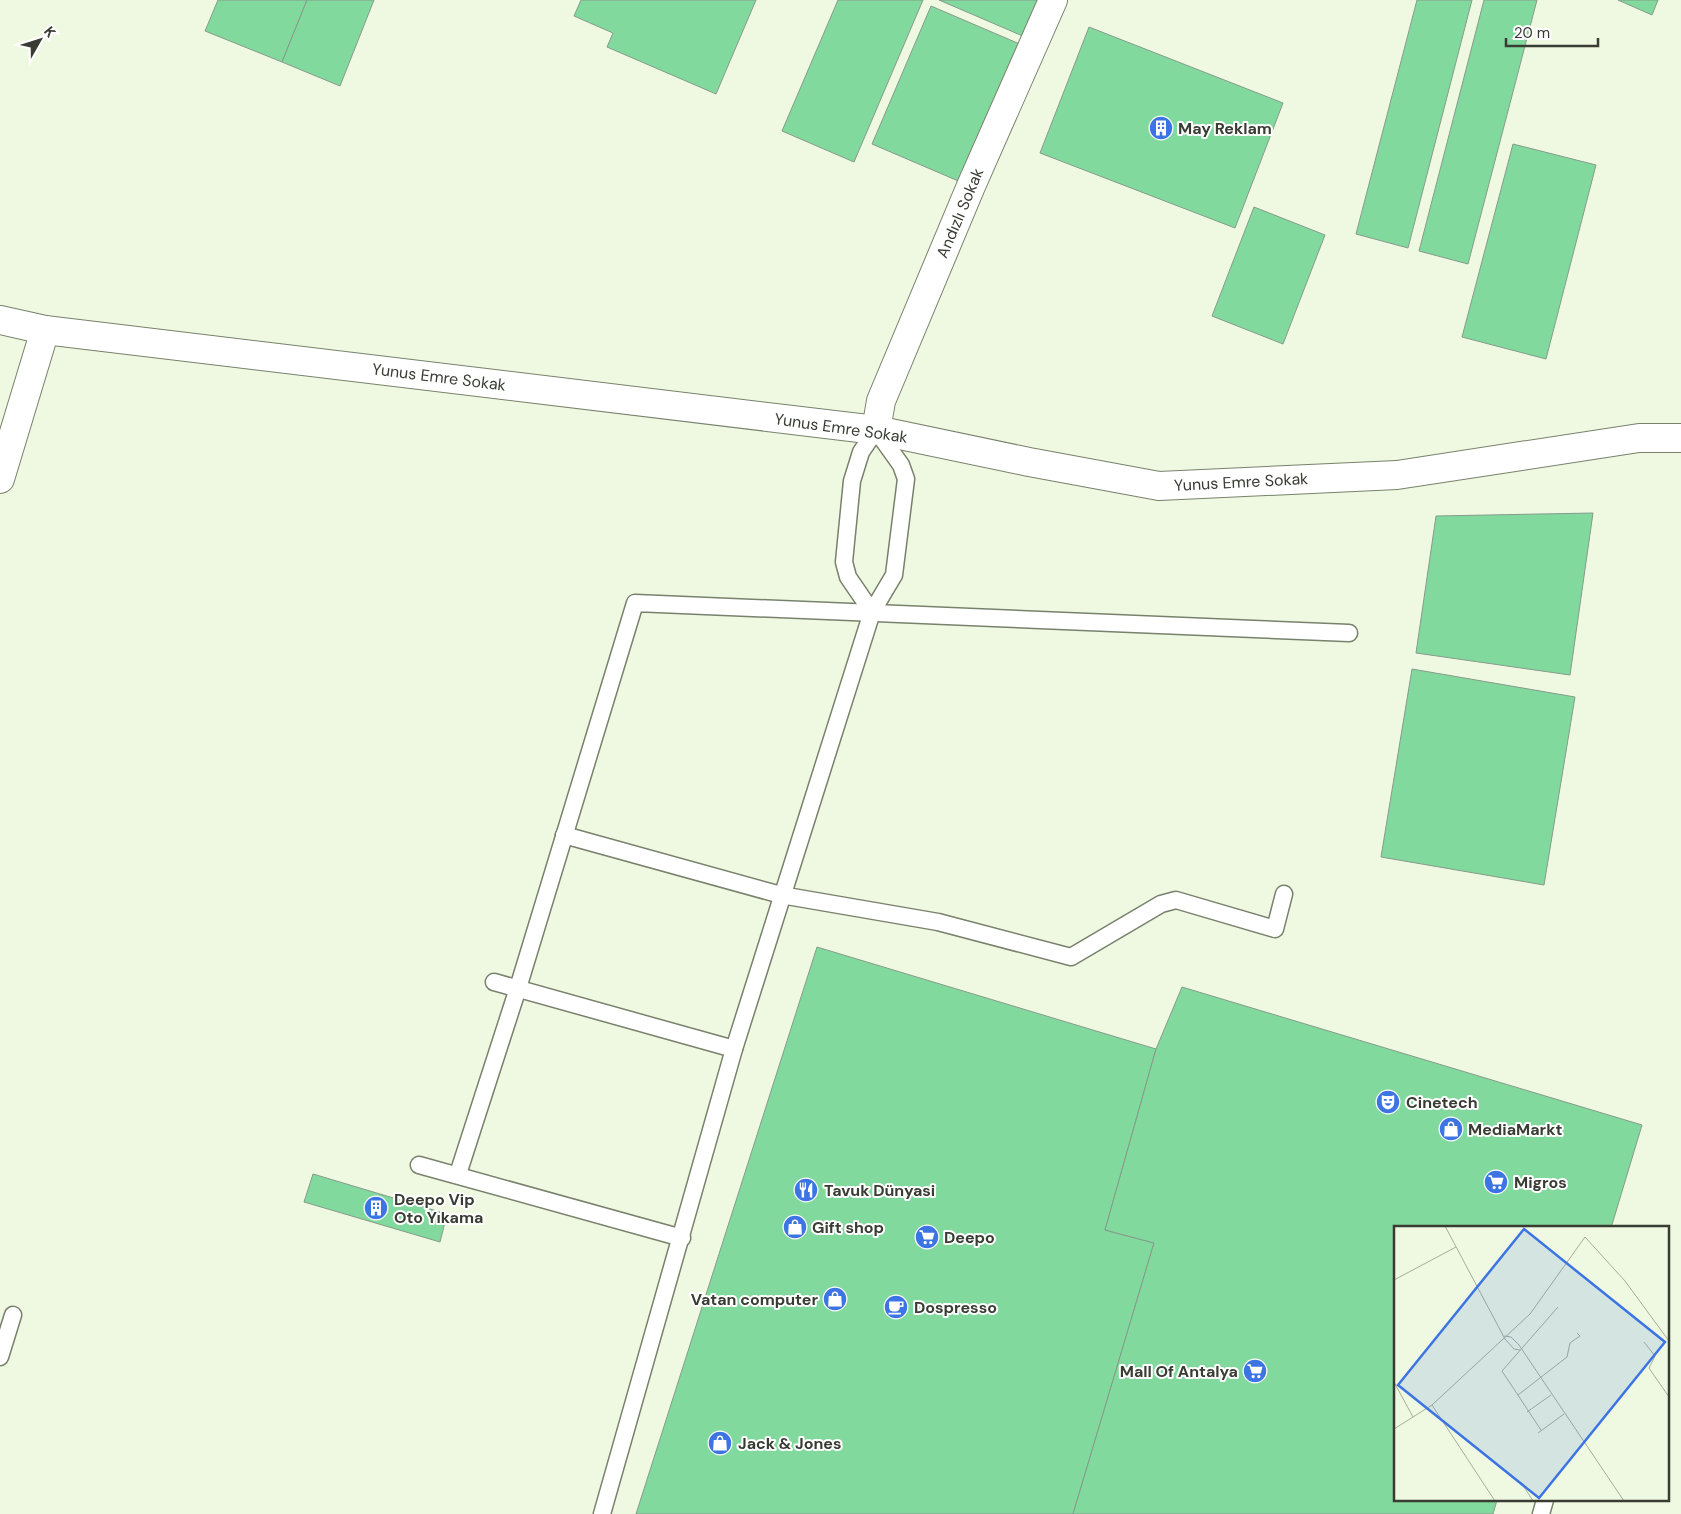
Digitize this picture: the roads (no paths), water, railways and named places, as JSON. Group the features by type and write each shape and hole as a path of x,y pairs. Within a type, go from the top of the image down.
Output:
{"street":[{"name":"Andızlı Sokak","path":"876,430 882,400 971,186 1054,0"},
{"name":"Yunus Emre Sokak","path":"0,320 45,330 876,430 1029,462 1159,486 1397,475 1640,438 1681,438"},
{"path":"0,479 45,330"}],"lane":[{"path":"602,1514 682,1238 734,1048 781,895 872,612 894,575 906,479 901,465 876,430 861,452 852,481 844,562 848,577 872,612"},
{"path":"458,1174 518,988 635,603 1349,633"},
{"path":"564,835 781,895 938,922 1071,957 1161,904 1176,900 1275,929 1284,894"},
{"path":"494,982 734,1048"},
{"path":"419,1165 458,1174 682,1238"},
{"path":"0,1357 14,1315"}],"place":[{"name":"May Reklam","path":"1161,128"},
{"name":"Cinetech","path":"1388,1102"},
{"name":"MediaMarkt","path":"1451,1129"},
{"name":"Migros","path":"1496,1182"},
{"name":"Tavuk Dünyasi","path":"806,1190"},
{"name":"Deepo Vip Oto Yıkama","path":"376,1208"},
{"name":"Gift shop","path":"795,1227"},
{"name":"Deepo","path":"927,1237"},
{"name":"Vatan computer","path":"835,1299"},
{"name":"Dospresso","path":"896,1307"},
{"name":"Mall Of Antalya","path":"1255,1371"},
{"name":"Jack & Jones","path":"720,1443"}]}
